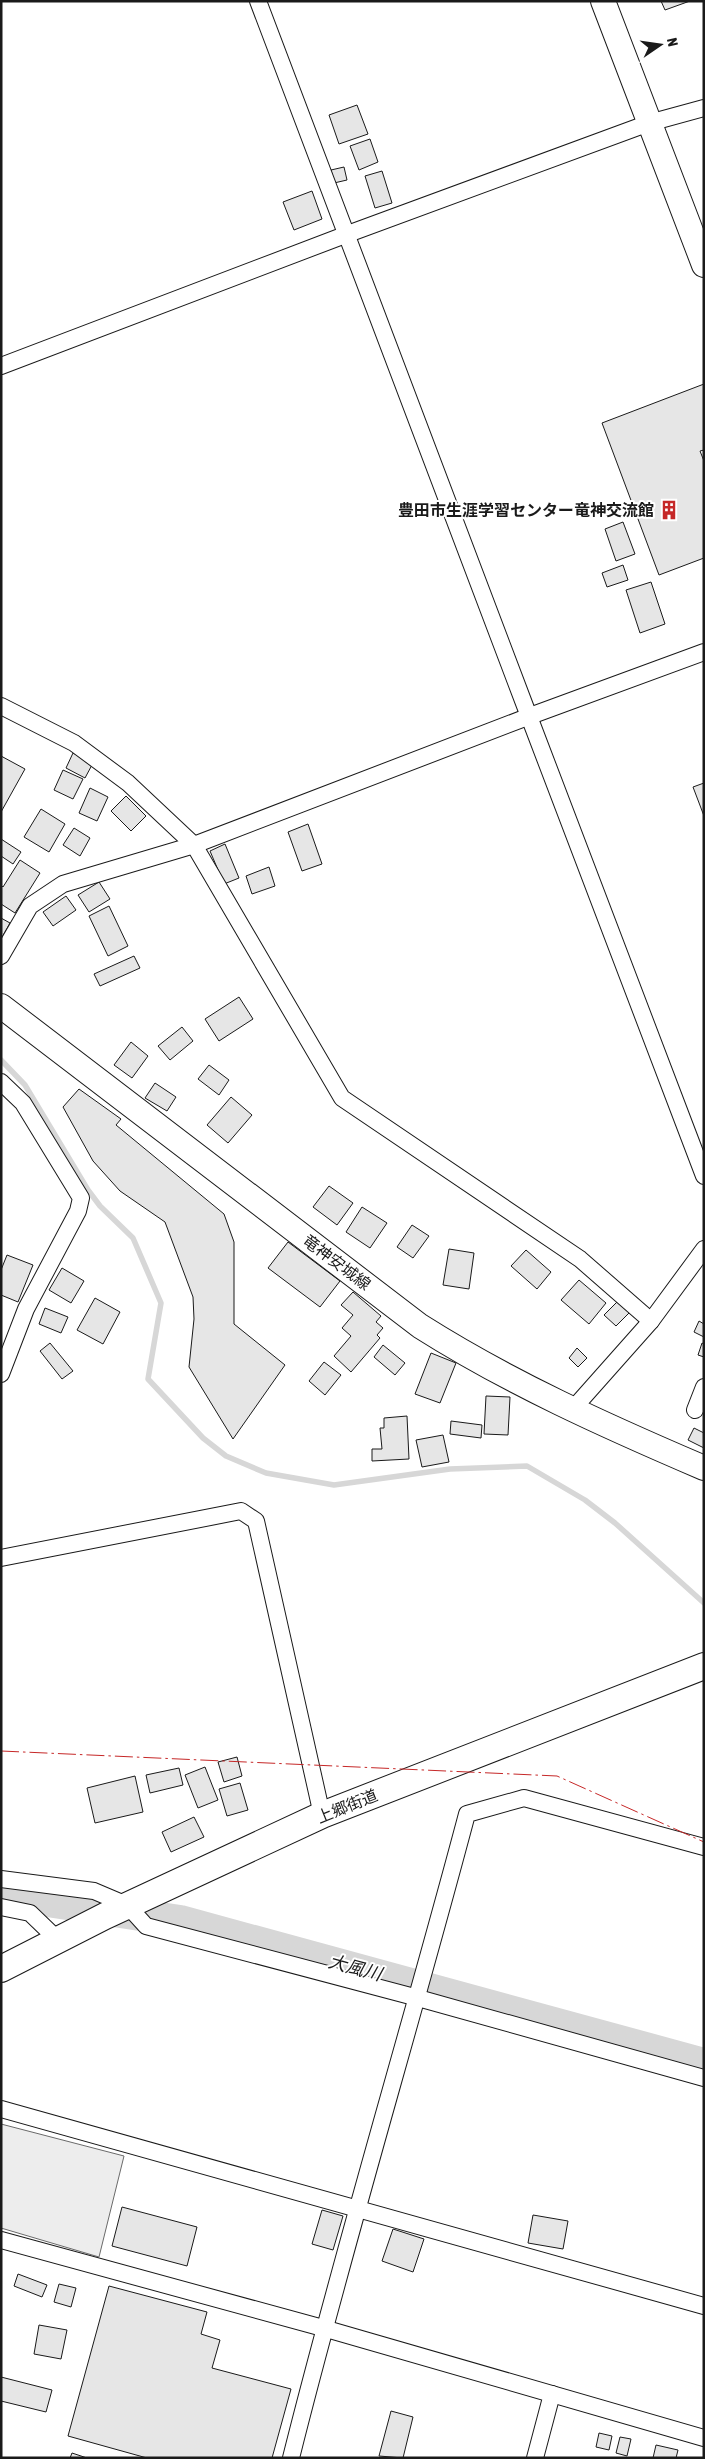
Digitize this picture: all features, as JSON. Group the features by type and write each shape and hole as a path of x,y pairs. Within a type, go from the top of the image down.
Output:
{"main road":[{"name":"上郷街道","path":"1,1969 127,1906 322,1815 704,1666"}],"street":[{"path":"258,1 345,235 704,1176"},
{"path":"603,1 704,265"},
{"path":"1,366 345,235 649,123 704,108"},
{"path":"1,956 30,906 63,884 194,845 530,716 704,652"},
{"path":"1,706 74,743 128,783 194,845 342,1098 580,1258 651,1321"},
{"name":"竜神安城線","path":"1,1006 420,1326 471,1358 572,1410 704,1468"},
{"path":"1,1082 23,1103 81,1198 78,1211 26,1309 1,1374"},
{"path":"572,1410 651,1321 704,1249"},
{"path":"695,1410 704,1386"},
{"path":"1,1558 241,1511 256,1521 322,1815"},
{"path":"291,2458 323,2328 418,1998 467,1814 524,1798 704,1847"},
{"path":"1,1879 94,1891 127,1906 146,1926 418,1998 704,2078"},
{"path":"1,1907 30,1912 58,1940"},
{"path":"1,2110 704,2306"},
{"path":"1,2240 323,2328 704,2438"},
{"path":"535,2458 552,2394"}],"shaded area":[{"path":"1,2124 124,2156 99,2257 1,2228"}],"building":[{"path":"661,1 690,1 665,10"},
{"path":"357,105 368,134 339,144 329,115"},
{"path":"370,139 378,162 359,170 350,146"},
{"path":"344,167 347,180 334,183 331,170"},
{"path":"382,171 392,203 375,208 365,176"},
{"path":"312,191 322,219 294,230 283,202"},
{"name":"豊田市生涯学習センター竜神交流館","path":"704,384 704,450 700,451 704,461 704,558 659,575 602,423"},
{"path":"623,522 635,554 616,561 605,529"},
{"path":"623,565 628,580 607,587 602,573"},
{"path":"651,582 665,624 640,633 626,590"},
{"path":"73,753 93,763 85,778 66,768"},
{"path":"1,756 25,769 1,812"},
{"path":"63,770 83,779 73,799 54,790"},
{"path":"704,783 704,816 693,787"},
{"path":"90,788 108,797 97,821 79,813"},
{"path":"126,796 146,816 131,831 111,811"},
{"path":"41,809 65,824 49,852 24,837"},
{"path":"308,824 322,864 302,871 288,832"},
{"path":"74,828 90,838 80,856 63,845"},
{"path":"1,839 21,852 13,864 1,856"},
{"path":"225,844 239,878 224,884 210,851"},
{"path":"20,860 40,873 15,913 1,904 1,885 3,887"},
{"path":"269,867 275,886 252,894 246,876"},
{"path":"99,882 110,899 89,912 78,895"},
{"path":"66,896 76,910 53,926 43,912"},
{"path":"109,906 128,946 108,956 89,916"},
{"path":"1,918 10,923 1,939"},
{"path":"134,956 140,968 100,986 94,974"},
{"path":"239,997 253,1019 219,1041 205,1019"},
{"path":"182,1027 193,1041 170,1060 158,1046"},
{"path":"131,1042 148,1056 132,1078 114,1065"},
{"path":"209,1065 229,1080 219,1095 198,1079"},
{"path":"155,1083 176,1097 167,1111 145,1098"},
{"path":"79,1089 121,1119 116,1125 224,1214 234,1242 234,1324 285,1365 233,1439 189,1367 194,1319 193,1297 165,1222 120,1191 93,1161 63,1107"},
{"path":"231,1097 252,1115 228,1143 207,1125"},
{"path":"329,1186 353,1203 337,1225 313,1207"},
{"path":"362,1207 387,1223 370,1248 346,1232"},
{"path":"412,1225 429,1236 413,1258 397,1247"},
{"path":"288,1242 340,1281 320,1307 268,1268"},
{"path":"449,1249 474,1253 469,1289 443,1285"},
{"path":"526,1250 551,1272 537,1289 511,1266"},
{"path":"7,1255 33,1265 18,1302 1,1295 1,1270"},
{"path":"62,1268 84,1281 71,1303 49,1290"},
{"path":"579,1280 606,1303 589,1324 561,1300"},
{"path":"353,1292 381,1316 376,1322 383,1328 377,1335 380,1338 351,1372 334,1356 351,1336 342,1328 353,1315 341,1305"},
{"path":"95,1298 120,1312 103,1344 77,1330"},
{"path":"618,1301 630,1312 616,1326 604,1315"},
{"path":"45,1308 68,1317 61,1333 39,1324"},
{"path":"699,1321 704,1324 704,1337 694,1332"},
{"path":"50,1343 73,1371 62,1379 40,1351"},
{"path":"702,1343 704,1344 704,1357 698,1355"},
{"path":"383,1345 405,1363 395,1375 374,1357"},
{"path":"577,1348 587,1358 578,1367 569,1358"},
{"path":"431,1353 456,1363 440,1403 415,1394"},
{"path":"324,1362 341,1375 325,1395 309,1381"},
{"path":"486,1396 510,1397 508,1435 484,1434"},
{"path":"407,1416 409,1459 372,1461 372,1449 382,1449 380,1428 384,1428 384,1418"},
{"path":"451,1421 482,1425 481,1438 450,1434"},
{"path":"694,1428 704,1433 704,1448 688,1440"},
{"path":"443,1435 449,1462 422,1467 416,1440"},
{"path":"237,1757 242,1776 224,1782 218,1762"},
{"path":"205,1767 218,1800 198,1808 185,1775"},
{"path":"179,1768 183,1785 150,1793 146,1775"},
{"path":"135,1776 143,1812 95,1823 87,1788"},
{"path":"240,1783 248,1810 227,1816 219,1789"},
{"path":"194,1817 204,1837 171,1852 162,1832"},
{"path":"122,2207 197,2227 187,2266 112,2246"},
{"path":"322,2210 343,2216 333,2250 312,2244"},
{"path":"533,2215 568,2221 563,2249 528,2243"},
{"path":"393,2229 424,2239 413,2272 382,2261"},
{"path":"18,2274 47,2285 42,2297 14,2286"},
{"path":"59,2284 76,2288 71,2307 54,2302"},
{"path":"109,2286 207,2312 201,2334 220,2340 212,2368 291,2389 272,2458 147,2458 68,2436"},
{"path":"39,2325 67,2330 61,2359 34,2354"},
{"path":"1,2377 52,2390 46,2412 1,2401"},
{"path":"391,2411 413,2417 403,2458 379,2456"},
{"path":"599,2433 612,2436 609,2450 596,2447"},
{"path":"620,2437 631,2439 627,2456 616,2453"},
{"path":"656,2445 678,2450 676,2458 653,2458"},
{"path":"72,2453 87,2458 70,2458"}],"waterway":[{"path":"1,1060 25,1085 88,1190 100,1206 133,1238 161,1303 148,1379 203,1438 226,1456 266,1473 334,1485 450,1469 527,1466 585,1500 615,1523 704,1603"},
{"name":"大風川","path":"1,1894 180,1921 704,2064"}],"power":[{"path":"1,1751 557,1776 704,1842"}],"place":[{"name":"豊田市生涯学習センター竜神交流館","path":"669,510"}]}
